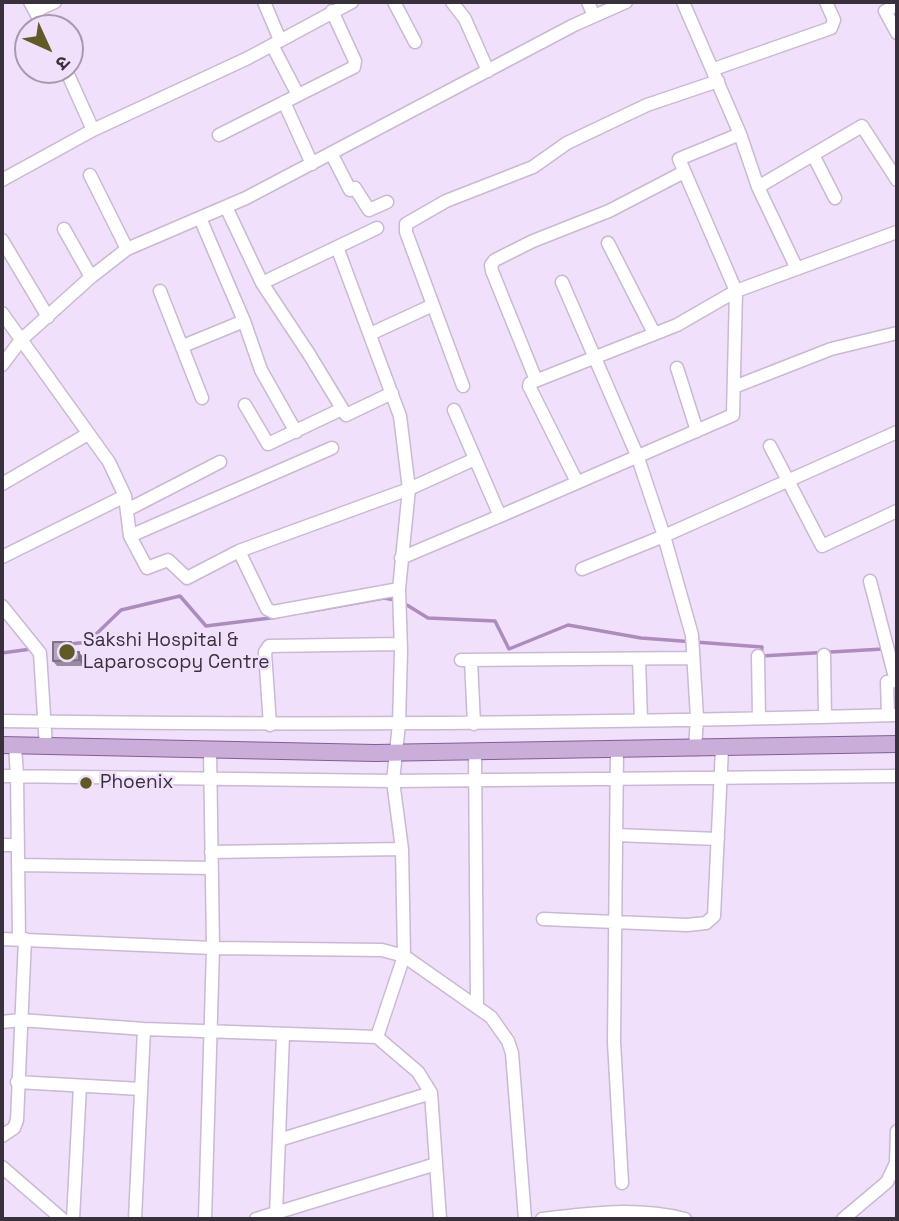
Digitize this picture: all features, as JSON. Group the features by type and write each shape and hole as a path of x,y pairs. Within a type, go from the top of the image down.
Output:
{"main road":[{"path":"8,746 397,752 897,744"}],"street":[{"path":"33,6 55,2"},
{"path":"264,2 276,43 298,95"},
{"path":"2,180 93,130 276,43 334,7 352,2"},
{"path":"394,2 415,42"},
{"path":"452,2 465,19 488,71"},
{"path":"588,2 594,16"},
{"path":"2,365 21,340 91,277 127,249 226,207 594,16 626,2"},
{"path":"683,2 740,134 758,187 797,269"},
{"path":"463,386 406,232 409,220 446,201 533,167 567,143 647,104 831,28 834,20 826,2"},
{"path":"897,5 885,11 897,33"},
{"path":"219,135 354,67 334,7"},
{"path":"72,84 93,130"},
{"path":"284,102 312,164"},
{"path":"758,187 862,126 897,180"},
{"path":"401,558 733,415 736,291 679,159 740,134"},
{"path":"331,153 351,190 355,188 369,210 387,202"},
{"path":"813,155 835,198"},
{"path":"537,380 491,265 495,260 533,241 609,211 684,172"},
{"path":"90,175 127,249"},
{"path":"226,207 262,283 345,415 391,393"},
{"path":"200,218 244,320 261,370 296,432"},
{"path":"262,283 377,228"},
{"path":"64,229 91,277"},
{"path":"577,482 529,386 530,383 677,325 736,291 897,232"},
{"path":"2,240 48,317"},
{"path":"608,243 654,334"},
{"path":"337,247 400,416 409,489 399,589 399,724 393,781 402,849 404,956 377,1037"},
{"path":"562,282 637,455 663,536 693,646 697,718 695,749"},
{"path":"160,291 202,398"},
{"path":"370,334 433,305"},
{"path":"2,313 109,462 125,496 130,536 147,568 168,560 187,578 239,551 409,489 475,459"},
{"path":"183,346 244,320"},
{"path":"734,387 831,349 897,332"},
{"path":"677,368 697,431"},
{"path":"245,405 268,444 342,409"},
{"path":"454,410 500,516"},
{"path":"582,569 897,432"},
{"path":"2,484 88,434"},
{"path":"770,446 822,546 897,511"},
{"path":"130,536 332,448"},
{"path":"127,510 220,462"},
{"path":"2,557 125,496"},
{"path":"239,551 267,609 273,612 399,589"},
{"path":"2,721 270,725 474,724 825,717 893,710 887,682 896,681 870,581"},
{"path":"2,606 40,653 46,747"},
{"path":"270,725 266,648 400,644"},
{"path":"474,724 466,660 639,659 693,646"},
{"path":"758,656 759,718"},
{"path":"824,656 825,717"},
{"path":"639,659 641,720"},
{"path":"2,1136 16,1125 22,939 18,865 18,776 8,746"},
{"path":"542,919 687,925 706,923 714,916 722,748"},
{"path":"205,1219 213,948 210,750"},
{"path":"617,750 614,1042 622,1183"},
{"path":"475,751 477,1006"},
{"path":"2,776 393,781 897,776"},
{"path":"616,835 718,839"},
{"path":"2,845 18,845"},
{"path":"211,852 402,849"},
{"path":"18,865 211,868"},
{"path":"2,939 213,948 382,950 404,956 491,1017 500,1027 512,1053 525,1219"},
{"path":"2,1021 210,1032 377,1037 418,1072 431,1093 440,1219"},
{"path":"135,1219 144,1029"},
{"path":"276,1213 282,1035"},
{"path":"17,1082 141,1089"},
{"path":"73,1219 80,1086"},
{"path":"279,1140 431,1093"},
{"path":"843,1219 887,1182 896,1163 897,1131"},
{"path":"256,1219 436,1164"},
{"path":"2,1167 62,1219"},
{"path":"542,1219 621,1212 657,1212 685,1219"}],"building":[{"path":"53,642 71,642 71,652 79,652 79,660 53,661"}],"waterway":[{"path":"70,644 88,642 121,610 180,596 206,626 278,617"},
{"path":"306,612 384,598 395,600"},
{"path":"402,602 428,618 495,621 509,649 568,625 641,638 762,647 761,656 883,649"},
{"path":"2,653 31,649"}],"place":[{"name":"Sakshi Hospital & Laparoscopy Centre","path":"67,652"},
{"name":"Phoenix","path":"86,783"}]}
